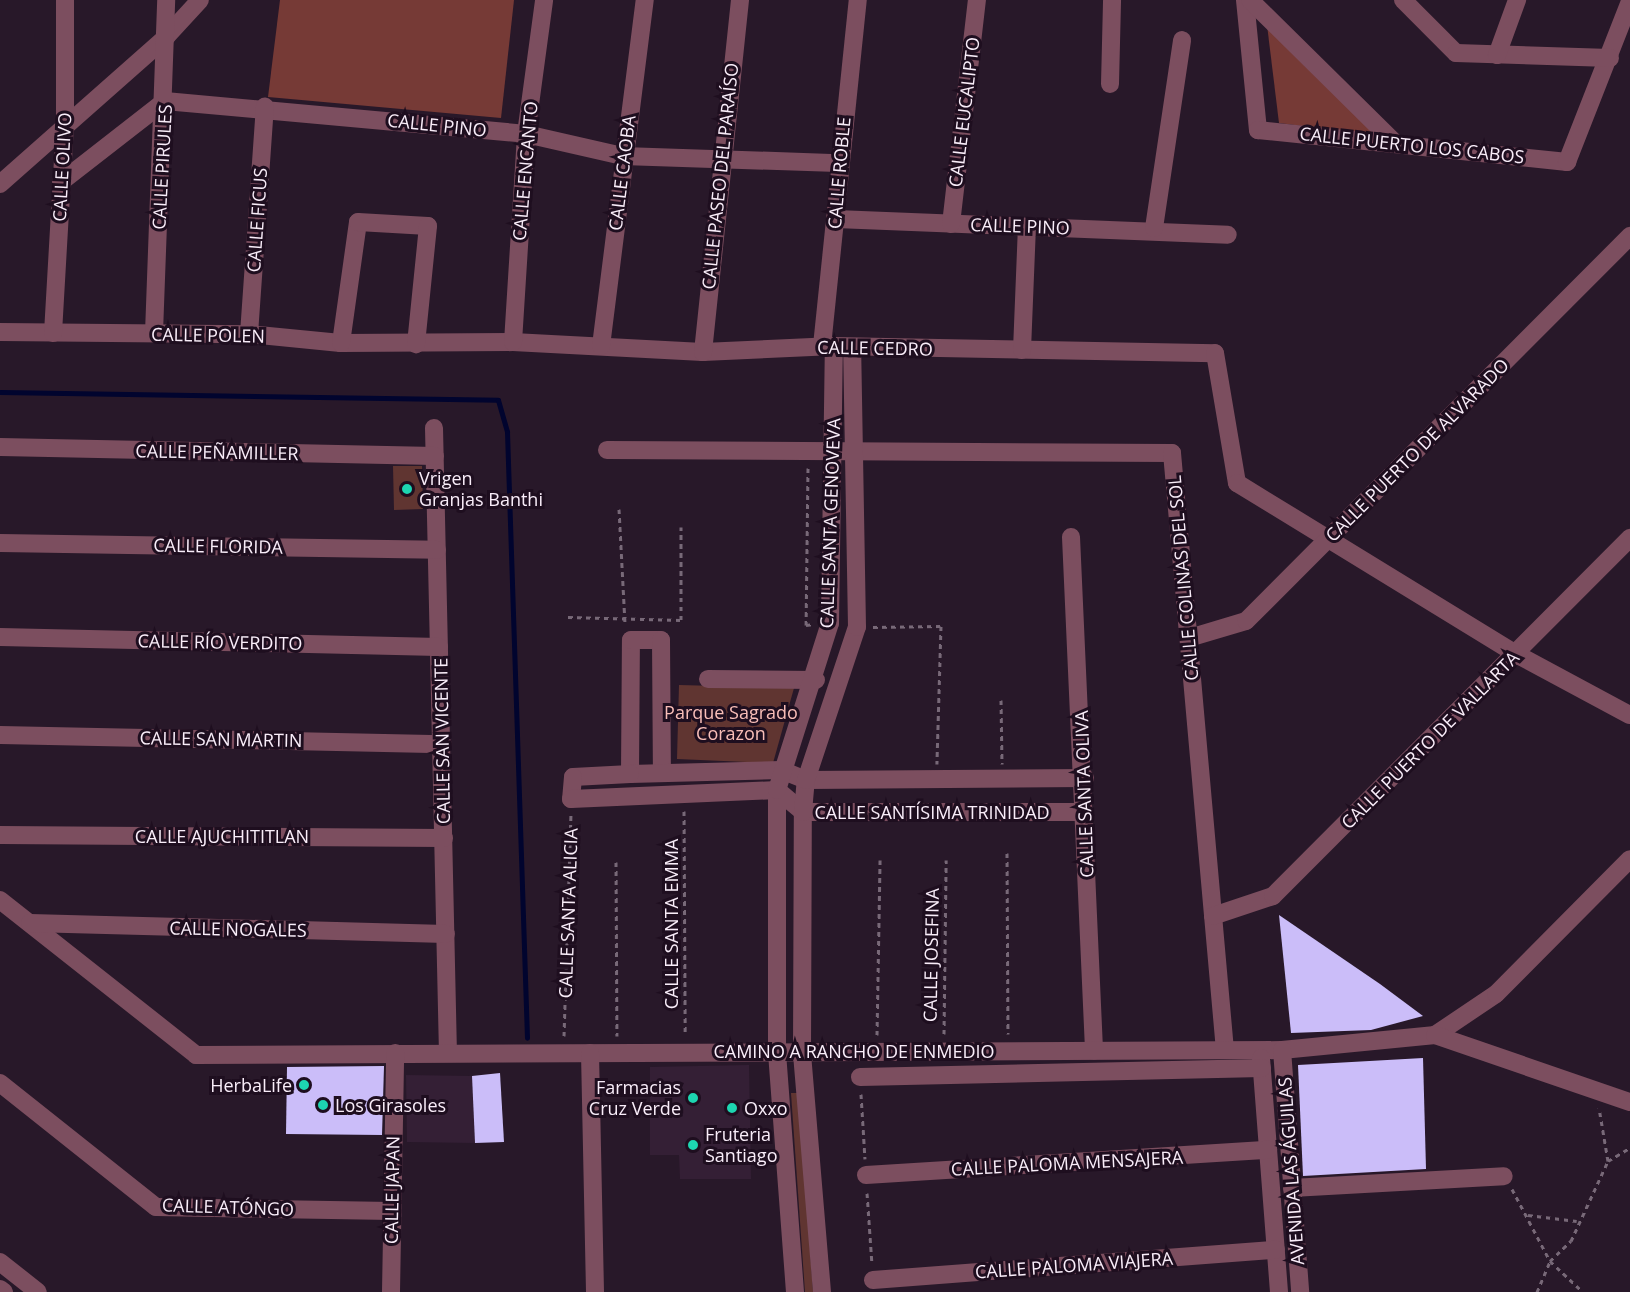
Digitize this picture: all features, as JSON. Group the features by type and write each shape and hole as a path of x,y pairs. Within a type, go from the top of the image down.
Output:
{"street":[{"name":"CALLE OLIVO","path":"53,333 65,125 64,0"},
{"name":"CALLE PIRULES","path":"154,333 165,101 165,0"},
{"path":"0,184 166,37 200,0"},
{"name":"CALLE ENCANTO","path":"513,342 526,134 544,0"},
{"name":"CALLE CAOBA","path":"601,346 623,156 645,0"},
{"name":"CALLE PASEO DEL PARAÍSO","path":"704,352 719,162 740,0"},
{"name":"CALLE ROBLE","path":"836,346 838,163 858,0"},
{"name":"CALLE EUCALIPTO","path":"951,224 976,0"},
{"path":"1110,84 1112,0"},
{"path":"1248,0 1395,143"},
{"name":"CALLE PUERTO LOS CABOS","path":"1248,0 1258,130 1567,162 1610,58"},
{"path":"1403,0 1456,53 1610,58 1630,1"},
{"path":"1497,55 1517,0"},
{"path":"1154,228 1182,40"},
{"path":"61,182 165,101"},
{"name":"CALLE PINO","path":"165,101 265,107 526,134 623,156 719,162 838,163"},
{"name":"CALLE FICUS","path":"249,334 265,107"},
{"name":"CALLE PINO","path":"836,219 1027,228 1154,228 1228,235"},
{"path":"341,343 358,222 428,226 416,344"},
{"path":"1022,350 1027,228"},
{"name":"CALLE PUERTO DE ALVARADO","path":"1189,638 1246,621 1628,242"},
{"name":"CALLE POLEN","path":"0,332 249,334 341,343 416,344"},
{"name":"CALLE CEDRO","path":"416,344 513,342 704,352 836,346 1215,353 1232,470 1237,483 1329,539"},
{"name":"CALLE SANTA GENOVEVA","path":"822,1292 802,1052 803,812 806,780 857,627 854,451 836,346"},
{"name":"CALLE SANTA GENOVEVA","path":"795,1292 777,1051 777,790 781,770 816,680 830,623 836,346"},
{"name":"CALLE SAN VICENTE","path":"434,428 448,1053"},
{"name":"CALLE PEÑAMILLER","path":"0,447 435,456"},
{"name":"CALLE COLINAS DEL SOL","path":"607,450 1172,453 1225,1050"},
{"name":"CALLE SANTA OLIVA","path":"1071,537 1085,778 1094,1050"},
{"name":"CALLE PUERTO DE VALLARTA","path":"1213,916 1273,896 1630,538"},
{"path":"1329,539 1516,654 1630,716"},
{"name":"CALLE FLORIDA","path":"0,543 437,550"},
{"name":"CALLE RÍO VERDITO","path":"0,637 440,647"},
{"path":"630,774 631,640 661,640 662,772"},
{"path":"708,680 816,680"},
{"name":"CALLE SAN MARTIN","path":"0,735 442,744"},
{"name":"CALLE SANTÍSIMA TRINIDAD","path":"571,799 576,776 662,772 781,770 806,780 936,781 1085,778"},
{"path":"571,799 777,790"},
{"name":"CALLE SANTÍSIMA TRINIDAD","path":"777,790 803,812 1085,812"},
{"name":"CALLE AJUCHITITLAN","path":"0,835 444,838"},
{"path":"1435,1035 1496,994 1630,860"},
{"name":"CAMINO A RANCHO DE ENMEDIO","path":"0,900 196,1055 1225,1050 1261,1059"},
{"name":"CALLE NOGALES","path":"30,923 446,934"},
{"path":"860,1077 1261,1059 1282,1050 1435,1035 1630,1102"},
{"name":"AVENIDA LAS ÁGUILAS","path":"1282,1050 1300,1292"},
{"name":"CALLE JAPAN","path":"391,1292 394,1053"},
{"path":"590,1053 595,1292"},
{"name":"AVENIDA LAS ÁGUILAS","path":"1261,1059 1279,1292"},
{"name":"CALLE ATÓNGO","path":"0,1083 156,1207 392,1211"},
{"name":"CALLE PALOMA MENSAJERA","path":"866,1175 1268,1150"},
{"path":"1292,1188 1504,1176"},
{"name":"CALLE PALOMA VIAJERA","path":"873,1280 1276,1250"},
{"path":"0,1262 38,1292"},
{"path":"0,1289 4,1292"}],"path":[{"path":"806,625 808,451"},
{"path":"619,509 622,618 631,640"},
{"path":"568,617 681,620 681,527"},
{"path":"857,627 941,626 936,781"},
{"path":"1001,700 1003,780"},
{"name":"CALLE SANTA EMMA","path":"684,795 685,1052"},
{"name":"CALLE SANTA ALICIA","path":"563,1053 571,799"},
{"path":"1006,853 1008,1051"},
{"path":"877,1051 880,860"},
{"name":"CALLE JOSEFINA","path":"944,1051 946,860"},
{"path":"616,862 618,1052"},
{"path":"1596,1089 1608,1161"},
{"path":"1537,1292 1550,1261 1571,1241 1577,1221 1608,1161 1630,1149"},
{"path":"1504,1176 1550,1261 1583,1292"},
{"path":"1527,1215 1577,1221"}],"shaded area":[{"path":"280,0 514,0 501,118 268,97"},
{"path":"1267,25 1380,136 1279,123"},
{"path":"749,1065 751,1179 680,1179 679,1155 650,1155 650,1067"},
{"path":"406,1075 472,1076 475,1143 407,1142"}],"green space":[{"path":"393,466 422,466 423,509 394,510"},
{"name":"Parque Sagrado Corazon","path":"679,685 794,688 773,763 677,759"},
{"path":"791,1093 799,1093 813,1292 805,1292"}],"building":[{"path":"1279,915 1423,1016 1371,1030 1291,1033"},
{"path":"1423,1058 1426,1169 1303,1176 1298,1065"},
{"path":"384,1066 382,1135 286,1134 287,1067"},
{"path":"500,1073 504,1142 475,1143 472,1076"}],"waterway":[{"path":"0,392 498,400 507,432 527,1038"}],"place":[{"name":"Vrigen Granjas Banthi","path":"407,489"},
{"name":"HerbaLife","path":"304,1085"},
{"name":"Farmacias Cruz Verde","path":"693,1098"},
{"name":"Los Girasoles","path":"323,1105"},
{"name":"Oxxo","path":"732,1108"},
{"name":"Fruteria Santiago","path":"693,1145"}]}
